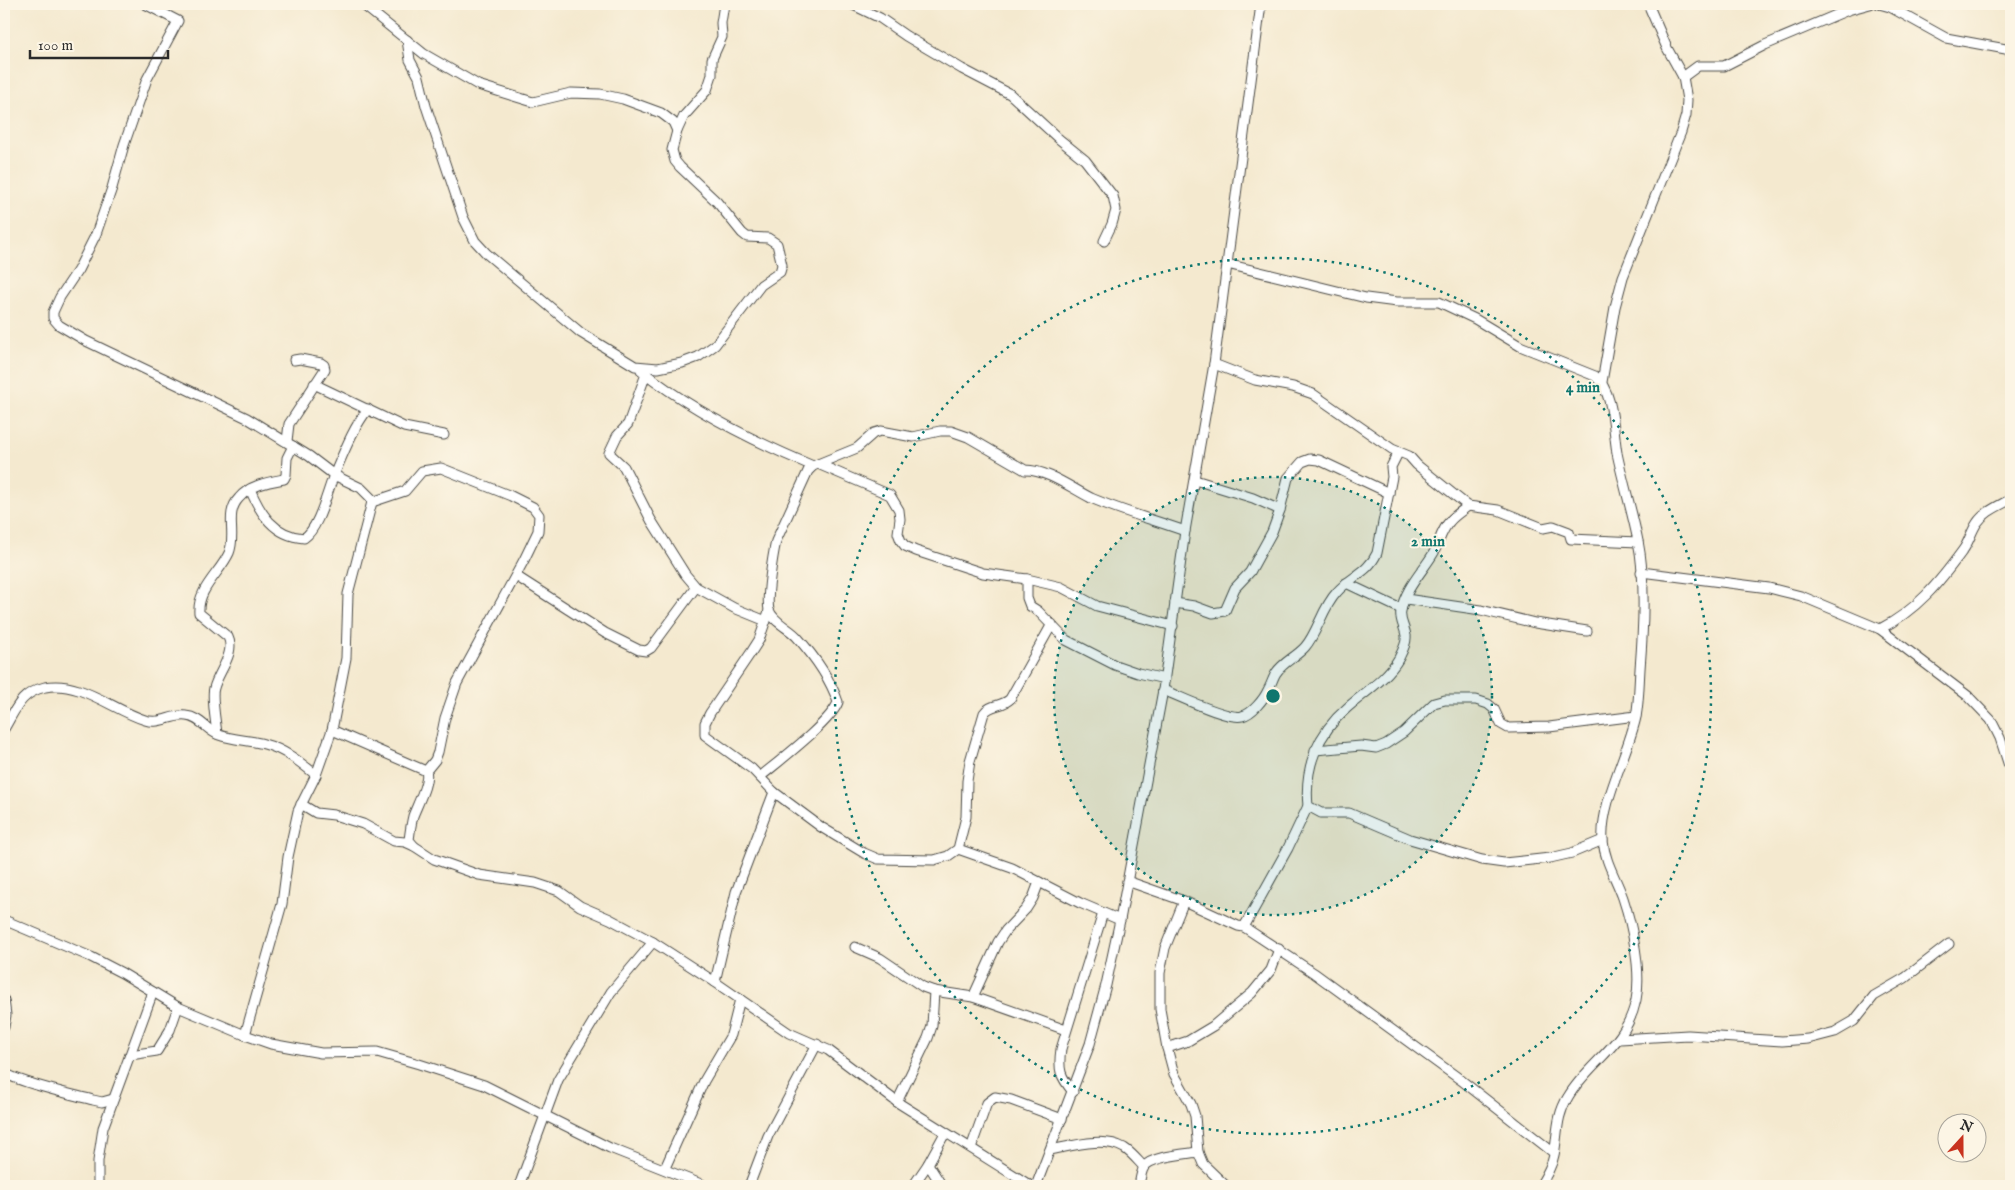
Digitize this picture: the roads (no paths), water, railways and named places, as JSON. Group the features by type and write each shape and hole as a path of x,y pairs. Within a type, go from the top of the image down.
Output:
{"street":[{"path":"145,4 178,21 147,79 126,136 112,188 96,234 78,270 60,297 53,312 54,318 59,325 86,341 247,418 290,444 334,475 361,488 371,498 372,502 348,594 346,658 332,730 316,775 301,804 291,843 282,904 245,1035"},
{"path":"362,4 424,54 478,85 533,102 571,93 600,94 623,99 661,113 673,122 677,130"},
{"path":"635,366 658,368 682,363 698,356 715,345 761,285 780,272 782,265 777,244 768,238 747,237 742,233 717,202 675,160 672,150 677,130 684,116 707,90 712,75 712,60 722,37 721,23 724,4"},
{"path":"851,4 880,18 906,36 962,69 1010,94 1085,160 1113,196 1116,210 1104,241"},
{"path":"1036,1186 1090,1044 1106,985 1120,920 1165,679 1185,532 1214,364 1261,4"},
{"path":"1602,382 1615,307 1623,277 1681,132 1686,115 1687,100 1683,77 1667,48 1648,4"},
{"path":"1683,77 1698,66 1724,66 1765,45 1848,10 1870,4"},
{"path":"1879,4 1896,10 1946,38 2011,50"},
{"path":"407,40 410,60 419,76 426,106 452,186 475,241 581,333 635,366 694,407 778,452 890,495 899,510 898,533 905,546 916,552 983,573 1027,579 1061,587 1097,606 1173,626"},
{"path":"1227,264 1366,298 1396,302 1439,302 1475,318 1520,346 1586,372 1602,382 1607,392 1618,455 1638,542 1641,572 1643,637 1636,716 1612,790 1603,840 1609,867 1626,910 1636,968 1635,1002 1628,1024 1620,1039 1595,1064 1567,1098 1560,1114 1551,1165 1540,1186"},
{"path":"216,734 213,688 230,649 231,642 228,637 200,613 199,605 203,592 230,551 233,541 232,508 239,497 250,489 284,479 286,475 290,444 289,424 325,369 324,365 300,359 294,360"},
{"path":"1214,364 1255,380 1293,387 1314,394 1398,453 1409,456 1417,465 1468,506 1498,510 1543,528 1552,526 1569,532 1571,539 1638,542"},
{"path":"646,374 628,424 612,443 609,453 624,467 651,520 685,574 696,587 734,608 766,621"},
{"path":"314,384 404,427 444,435"},
{"path":"250,489 258,509 266,520 285,532 304,538 314,526 358,422 368,409"},
{"path":"760,777 829,716 836,708 838,702 815,660 795,635 774,618 770,612 768,602 776,541 804,476 815,465 857,448 869,436 881,431 913,437 951,431 968,436 1025,470 1038,472 1091,498 1185,532"},
{"path":"1163,690 1221,713 1238,717 1245,716 1260,702 1268,691 1276,672 1305,647 1330,600 1346,583 1370,566 1374,559 1392,477 1391,467 1398,453"},
{"path":"1175,603 1213,612 1224,610 1235,588 1256,563 1272,532 1288,478 1302,462 1310,459 1319,460 1389,493"},
{"path":"372,502 405,491 422,471 441,468 526,503 533,507 540,515 538,531 516,576 456,683 445,718 438,752 435,760 426,771 427,778 412,818 409,840 414,846"},
{"path":"1195,480 1253,498 1280,510"},
{"path":"1880,629 1910,612 1946,574 1966,546 1977,522 1987,512 2011,500"},
{"path":"1244,927 1288,848 1308,806 1306,788 1308,773 1315,750 1322,737 1346,708 1386,674 1399,657 1407,638 1402,623 1401,609 1412,585 1433,553 1450,520 1468,506"},
{"path":"1641,572 1769,588 1801,596 1880,629 1968,696 1991,720 2000,738 2011,772"},
{"path":"516,576 605,633 639,650 646,651 651,648 696,587"},
{"path":"1027,579 1027,598 1030,606 1052,624 1066,640 1086,652 1138,673 1165,679"},
{"path":"1346,583 1401,609"},
{"path":"1406,599 1481,610 1535,623 1587,631"},
{"path":"770,612 752,651 710,713 704,730 705,735 760,777 774,792 849,845 878,859 934,860 948,856 958,849 966,817 967,781 970,761 984,713 989,708 1005,704 1010,699 1052,624"},
{"path":"4,729 24,696 46,687 61,686 78,691 148,721 162,721 179,716 192,717 216,734 264,744 284,752 316,775"},
{"path":"1315,750 1361,746 1376,748 1404,732 1434,703 1445,700 1476,700 1488,704 1494,709 1501,724 1508,728 1549,727 1636,716"},
{"path":"332,730 426,771"},
{"path":"715,982 736,892 774,792"},
{"path":"301,804 314,812 334,815 363,824 394,841 406,842 414,846 434,860 478,875 536,883 551,888 580,906 610,919 653,942 789,1033 817,1044 896,1102 1031,1186"},
{"path":"1308,806 1321,813 1349,813 1410,839 1482,860 1496,862 1518,862 1550,858 1572,853 1603,840"},
{"path":"958,849 1012,868 1103,914 1120,920"},
{"path":"1127,880 1184,901 1244,927 1279,948 1461,1080 1554,1153"},
{"path":"973,997 998,942 1006,930 1026,910 1039,882"},
{"path":"1184,901 1166,948 1160,973 1160,1009 1174,1074 1191,1104 1195,1116 1198,1152 1203,1164 1226,1186"},
{"path":"1073,1092 1062,1079 1060,1069 1061,1049 1103,914"},
{"path":"4,920 90,957 122,973 178,1007 245,1035 271,1044 321,1053 364,1051 393,1056 484,1085 610,1148 665,1168 706,1186"},
{"path":"519,1186 545,1114 565,1067 611,992 653,942"},
{"path":"1620,1039 1688,1035 1782,1041 1808,1039 1835,1032 1854,1021 1874,996 1904,978 1949,944"},
{"path":"854,947 880,958 912,981 934,991 973,997 1066,1030"},
{"path":"1167,1048 1188,1041 1212,1026 1252,993 1271,970 1279,948"},
{"path":"896,1102 928,1038 932,1026 934,991"},
{"path":"98,1186 100,1140 113,1099 154,992"},
{"path":"4,1000 6,1015 4,1027"},
{"path":"665,1168 704,1081 731,1035 740,1000"},
{"path":"130,1055 156,1051 170,1030 178,1007"},
{"path":"749,1186 768,1136 817,1044"},
{"path":"4,1072 7,1075 24,1081 93,1100 102,1102 113,1099"},
{"path":"971,1148 987,1104 995,1097 1011,1100 1062,1119"},
{"path":"913,1186 945,1134"},
{"path":"1050,1150 1098,1143 1114,1144 1129,1152 1144,1168"},
{"path":"1139,1186 1144,1168 1148,1162 1198,1152"},
{"path":"928,1164 942,1186"}]}
